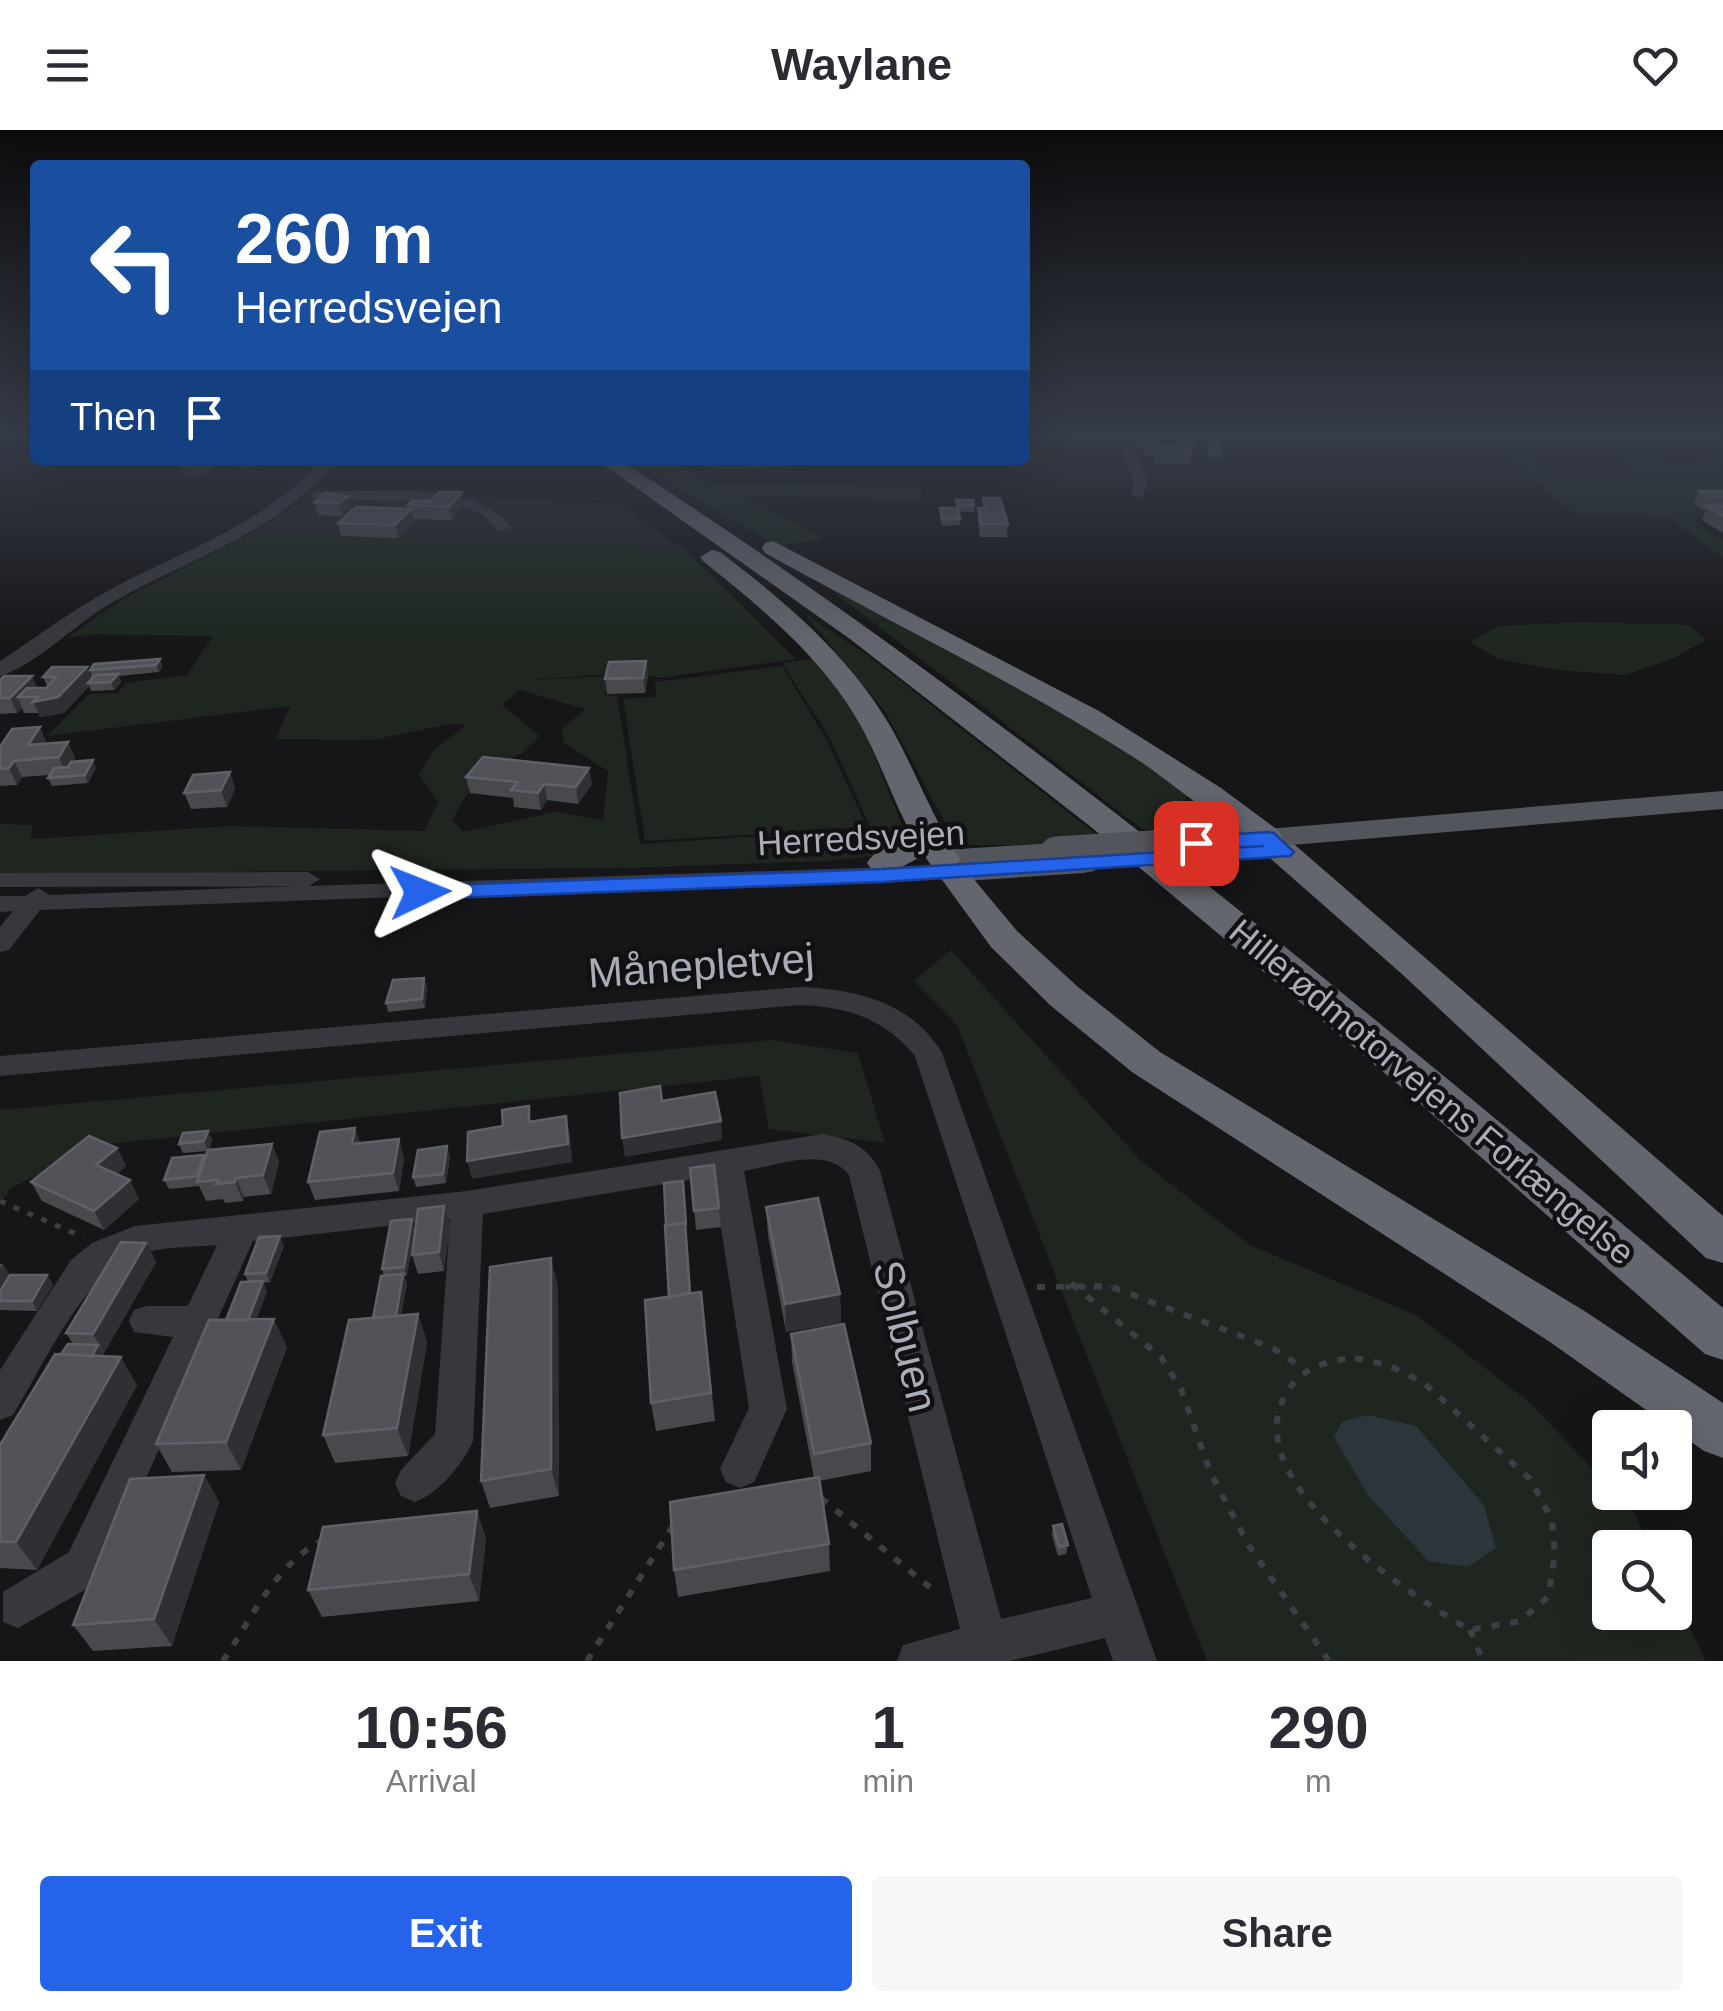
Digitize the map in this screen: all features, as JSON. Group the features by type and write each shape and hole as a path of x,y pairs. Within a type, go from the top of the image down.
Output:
{"highway":[{"path":"641,503 748,585 821,654 865,708 887,748 921,829 946,866 1004,939 1064,996 1146,1062 1568,1327 1723,1433"},
{"name":"Hillerødmotorvejens Forlængelse","path":"671,503 816,602 994,735 1452,1104 1723,1338"},
{"path":"699,503 819,574 1054,695 1132,742 1255,846 1416,966 1723,1244"},
{"path":"884,863 912,848 921,829"}],"main road":[{"name":"Herredsvejen","path":"1255,846 1723,800"},
{"name":"Herredsvejen","path":"946,866 1723,815"}],"street":[{"path":"0,670 110,596 262,519 284,503"},
{"path":"466,503 487,511 504,528"},
{"name":"Herredsvejen","path":"0,880 329,878 884,863 946,866"},
{"name":"Herredsvejen","path":"0,904 946,866"},
{"path":"0,944 51,881"},
{"name":"Månepletvej","path":"0,1066 800,996 864,1003 891,1015 913,1032 928,1053 1135,1661"},
{"name":"Solbuen","path":"0,1402 84,1270 110,1250 134,1240 467,1204 822,1146 854,1157 864,1172 984,1638"},
{"path":"726,1159 768,1409 740,1469"},
{"path":"415,1483 454,1441 467,1204"},
{"path":"18,1606 84,1567 242,1228"},
{"path":"147,1320 198,1322"},
{"path":"919,1661 984,1638 1119,1612"}],"path":[{"path":"0,1201 110,1250"},
{"path":"1009,1290 1071,1284 1109,1286 1273,1348 1304,1369"},
{"path":"1071,1284 1162,1357 1180,1390 1210,1472 1249,1546 1330,1661"},
{"path":"1470,1630 1520,1621 1548,1597 1555,1555 1552,1520 1530,1479 1424,1383 1388,1365 1355,1358 1328,1359 1304,1369 1280,1402 1276,1430 1286,1463 1308,1501 1380,1571 1470,1630 1483,1661"},
{"path":"801,1501 821,1498 984,1638"},
{"path":"587,1661 675,1522"},
{"path":"223,1661 297,1558 314,1542 332,1539"}],"shaded area":[{"path":"297,503 609,503 622,504 680,548 246,536"},
{"path":"704,503 759,503 824,539 777,546"},
{"path":"1562,503 1723,503 1723,517 1691,518 1723,541 1723,557 1669,518 1578,517"},
{"path":"246,536 683,548 796,659 659,678 632,672 520,681 609,676 605,695 617,696 640,844 871,829 830,738 782,663 816,658 861,721 903,828 901,842 882,855 825,861 624,868 0,874 0,824 32,825 31,839 231,826 424,831 438,802 419,774 434,750 466,725 450,724 372,740 276,739 290,706 47,736 89,694 118,693 125,683 187,675 213,636 94,634 67,638 125,598","holes":["520,690 585,709 561,730 564,743 608,771 603,820 555,812 463,832 452,820 479,773 522,753 540,736 502,705"]},
{"path":"832,591 1014,685 1189,793 1176,818 1174,834 1142,829"},
{"path":"805,614 866,654 1101,838 1036,845 957,845 886,713"},
{"path":"1582,622 1690,625 1706,640 1674,658 1626,675 1557,670 1498,659 1470,642 1498,626"},
{"path":"782,666 826,739 867,827 645,841 623,699 656,697 655,682"},
{"path":"951,950 1141,1161 1250,1245 1416,1315 1527,1400 1592,1468 1592,1510 1632,1510 1642,1530 1592,1530 1592,1630 1691,1630 1706,1661 1207,1661 957,1025 914,981"},
{"path":"771,1040 858,1053 885,1143 769,1129 759,1076 98,1145 11,1188 0,1204 0,1110"},
{"path":"1368,1415 1416,1426 1484,1505 1496,1548 1468,1567 1428,1561 1368,1495 1334,1437 1342,1422"}],"building":[{"path":"410,503 452,503 449,507"},
{"path":"985,503 1002,503 1008,524 981,524 978,508 986,508"},
{"path":"1707,506 1723,506 1723,516"},
{"path":"356,507 411,509 395,525 338,523"},
{"path":"940,508 958,508 960,519 942,519"},
{"path":"160,659 156,665 90,670 94,664"},
{"path":"646,661 643,678 605,679 609,662"},
{"path":"52,667 87,667 58,697 33,702 38,697 18,697 27,688 46,688 56,677 43,677"},
{"path":"118,674 111,682 88,683 95,675"},
{"path":"4,676 32,676 10,698 0,698 0,680"},
{"path":"40,727 28,745 68,742 59,757 14,761 9,768 0,769 0,747 12,729"},
{"path":"483,757 589,768 576,787 544,784 538,793 511,790 517,782 466,777"},
{"path":"93,760 85,775 48,778 54,768"},
{"path":"230,772 221,790 184,793 193,775"},
{"path":"424,978 422,999 386,1003 393,980"},
{"path":"660,1086 662,1101 715,1092 721,1121 622,1138 620,1093"},
{"path":"529,1106 529,1122 566,1116 568,1144 467,1161 468,1132 503,1126 502,1110"},
{"path":"355,1128 352,1144 399,1139 393,1173 308,1182 320,1132"},
{"path":"208,1131 204,1141 179,1144 183,1133"},
{"path":"89,1136 117,1148 96,1165 130,1180 94,1211 31,1182"},
{"path":"272,1144 263,1175 236,1178 235,1182 197,1182 208,1150"},
{"path":"447,1146 443,1174 413,1177 418,1150"},
{"path":"204,1155 197,1176 164,1180 172,1158"},
{"path":"714,1165 719,1208 694,1211 690,1168"},
{"path":"683,1181 686,1225 666,1225 664,1183"},
{"path":"818,1198 840,1294 785,1304 766,1207"},
{"path":"444,1206 439,1252 412,1255 418,1209"},
{"path":"412,1219 404,1267 382,1269 391,1221"},
{"path":"685,1223 690,1293 669,1297 665,1225"},
{"path":"280,1236 266,1273 245,1274 259,1237"},
{"path":"121,1242 146,1243 93,1334 66,1333"},
{"path":"551,1258 551,1469 481,1481 490,1267"},
{"path":"403,1274 396,1316 373,1318 381,1276"},
{"path":"10,1275 47,1275 32,1301 0,1301 0,1291"},
{"path":"263,1281 248,1320 226,1320 241,1282"},
{"path":"701,1292 711,1393 651,1403 645,1300"},
{"path":"418,1314 397,1428 323,1435 349,1320"},
{"path":"274,1319 226,1442 156,1444 209,1320"},
{"path":"844,1324 871,1443 814,1454 791,1334"},
{"path":"68,1344 98,1345 92,1356 61,1354"},
{"path":"55,1354 121,1357 16,1542 0,1542 0,1445"},
{"path":"204,1475 154,1619 73,1625 130,1479"},
{"path":"819,1477 829,1544 674,1570 670,1502"},
{"path":"477,1511 469,1574 308,1590 323,1527"},
{"path":"1062,1524 1068,1545 1059,1547 1053,1526"}],"route":[{"path":"420,892 882,876 1283,852 1267,838 1196,843"}]}
